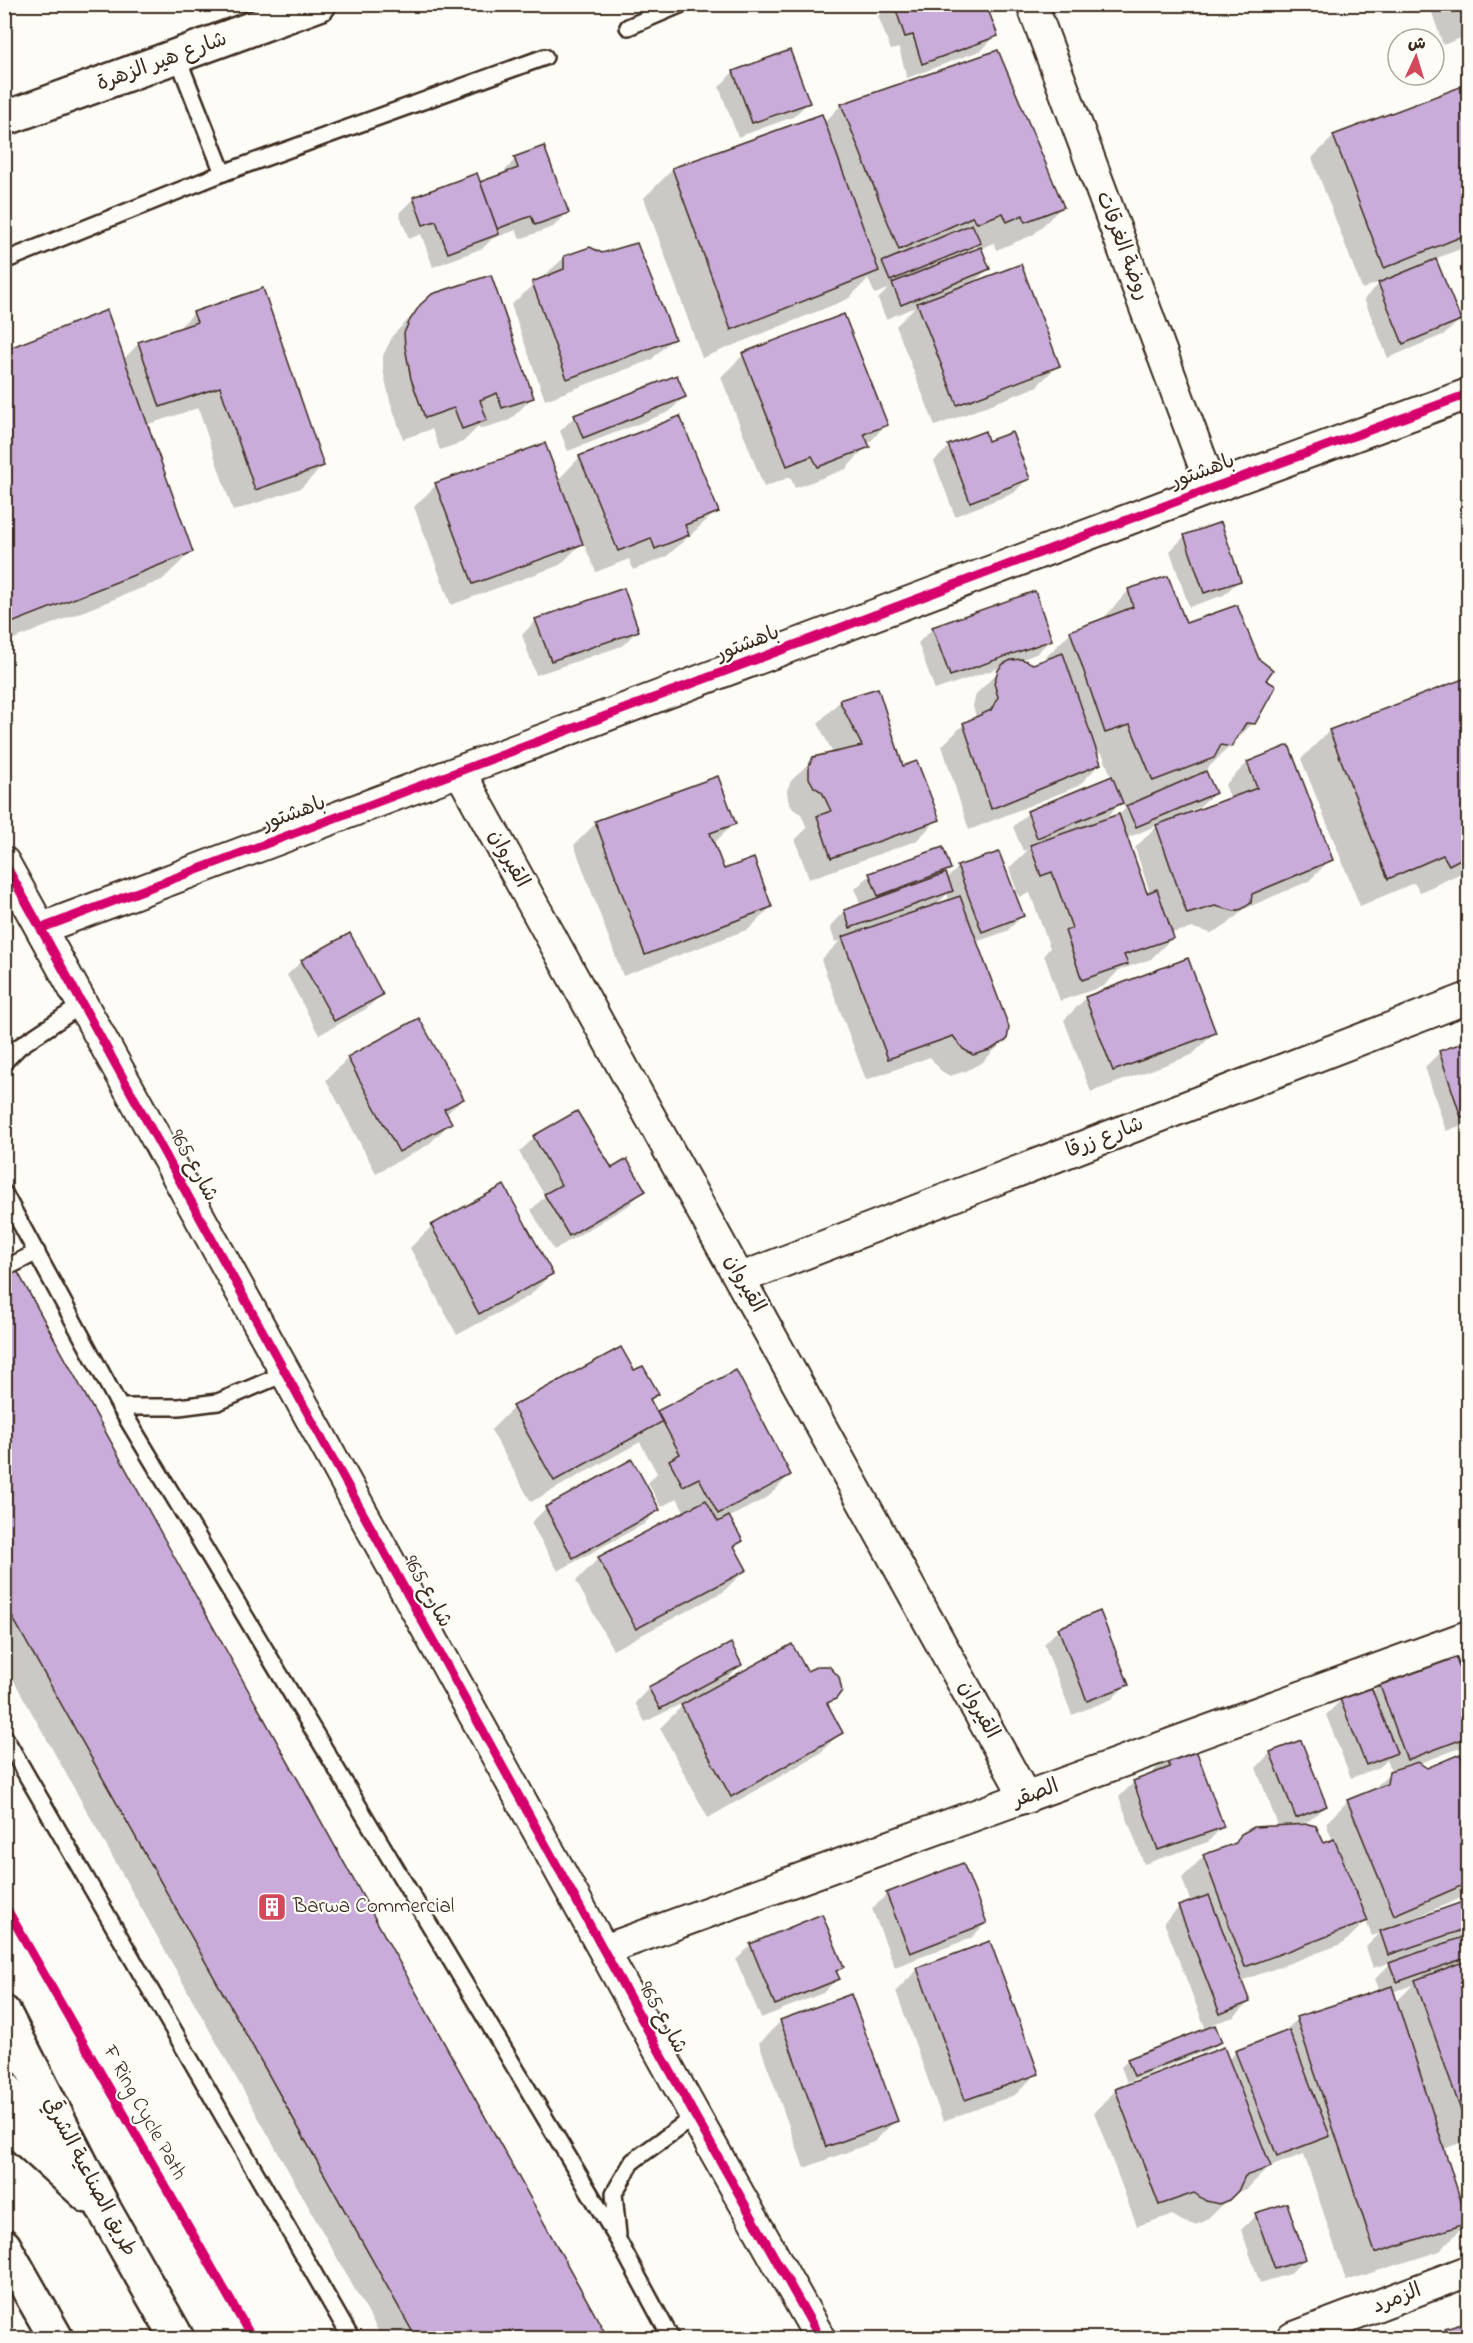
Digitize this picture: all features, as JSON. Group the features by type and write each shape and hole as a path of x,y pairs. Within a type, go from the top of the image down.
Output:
{"main road":[{"name":"شارع هير الزهرة","path":"4,119 319,4"},
{"name":"طريق الصناعية الشرقي","path":"4,2013 105,2211 177,2338"},
{"path":"4,2120 105,2211"},
{"path":"4,2246 56,2338"}],"street":[{"name":"روضة الغرقات","path":"1032,4 1212,488"},
{"name":"باهشتور","path":"42,928 1468,394"},
{"name":"القيروان","path":"460,772 1026,1797"},
{"name":"شارع 965","path":"4,862 694,2116 820,2338"},
{"name":"شارع زرقا","path":"741,1278 1468,998"},
{"name":"الصقر","path":"604,1950 1026,1797 1465,1646"},
{"path":"4,2085 105,2211"},
{"name":"الزمرد","path":"1310,2336 1468,2271"}],"lane":[{"path":"628,27 682,4"},
{"path":"177,56 223,173"},
{"path":"4,261 223,173 545,57"},
{"path":"4,1062 20,1046 83,1004"},
{"path":"4,1192 120,1407 618,2240 670,2338"},
{"path":"14,1264 37,1252"},
{"path":"120,1407 180,1407 218,1402 286,1373"},
{"path":"4,1736 351,2338"},
{"path":"618,2240 614,2193 633,2161 694,2116"}],"building":[{"path":"894,4 986,4 998,36 922,64 913,35 905,37"},
{"path":"790,50 810,103 752,123 733,71"},
{"path":"998,50 1064,207 1025,222 1023,215 1007,222 1003,213 977,223 972,217 899,250 841,104"},
{"path":"1468,84 1468,234 1384,268 1333,135"},
{"path":"822,114 879,271 731,330 672,168"},
{"path":"544,146 569,213 535,225 531,216 497,229 480,182 518,168 514,157"},
{"path":"477,173 499,234 448,253 436,221 423,225 413,197"},
{"path":"972,224 981,243 890,281 882,262"},
{"path":"637,243 675,339 567,379 532,282 564,269 564,256 590,247 602,253"},
{"path":"981,247 990,269 901,305 892,283"},
{"path":"1436,259 1461,320 1403,344 1378,283"},
{"path":"1021,264 1060,366 957,405 917,303"},
{"path":"491,275 534,398 502,408 497,393 480,400 487,420 462,429 454,408 425,418 411,379 405,347 404,333 410,320 420,305 432,294"},
{"path":"263,288 324,466 255,490 220,387 160,407 138,342 197,322 193,312"},
{"path":"107,310 193,552 4,626 4,350"},
{"path":"844,314 888,425 864,434 870,447 818,467 812,456 787,466 742,353"},
{"path":"677,375 686,397 583,438 574,415"},
{"path":"680,416 719,512 685,525 689,535 655,549 651,538 618,551 579,456"},
{"path":"985,431 988,441 1012,432 1030,479 970,502 948,445"},
{"path":"545,443 583,544 473,584 435,483"},
{"path":"1221,522 1241,581 1204,593 1184,535"},
{"path":"1168,576 1186,623 1237,605 1259,659 1273,670 1266,680 1276,686 1255,724 1246,723 1231,747 1221,745 1214,758 1153,781 1130,725 1105,733 1070,631 1133,607 1128,589"},
{"path":"624,588 639,631 551,661 535,619"},
{"path":"1035,591 1052,640 950,676 932,627"},
{"path":"1063,653 1101,764 991,809 963,723 991,710 998,697 994,683 998,670 1003,664 1011,660 1022,659 1033,664"},
{"path":"1468,677 1468,855 1449,865 1443,855 1388,879 1329,730"},
{"path":"878,688 903,766 917,761 940,820 831,858 817,816 831,811 822,792 814,787 809,778 809,766 813,757 862,746 839,700"},
{"path":"1289,745 1333,860 1252,894 1251,903 1242,909 1234,911 1215,906 1187,914 1156,825 1257,788 1247,762"},
{"path":"1206,771 1216,793 1136,827 1126,806"},
{"path":"718,776 736,824 710,833 724,869 754,858 772,907 645,955 595,821"},
{"path":"1112,776 1123,803 1037,838 1027,811"},
{"path":"1119,814 1147,893 1157,889 1174,938 1124,955 1128,964 1082,980 1065,931 1072,928 1052,872 1041,876 1030,845"},
{"path":"943,847 951,869 878,896 869,873"},
{"path":"999,852 1024,916 982,932 957,866"},
{"path":"946,873 953,891 850,928 844,910"},
{"path":"960,896 1009,1027 1007,1040 990,1050 973,1055 963,1049 953,1036 888,1059 842,937"},
{"path":"350,933 383,995 334,1021 301,960"},
{"path":"1188,958 1216,1033 1113,1071 1085,997"},
{"path":"419,1018 464,1099 444,1109 452,1123 399,1152 347,1057"},
{"path":"1468,1041 1468,1115 1461,1117 1439,1051"},
{"path":"577,1111 612,1168 627,1159 646,1191 569,1236 544,1194 561,1185 533,1136"},
{"path":"504,1185 553,1274 479,1314 431,1225"},
{"name":"Barwa Commercial","path":"4,1247 608,2338 416,2338 4,1602"},
{"path":"621,1347 634,1370 643,1366 659,1394 650,1399 662,1422 554,1481 512,1406"},
{"path":"736,1370 791,1475 718,1514 699,1478 683,1486 669,1460 680,1454 657,1411"},
{"path":"632,1459 660,1510 573,1558 545,1507"},
{"path":"706,1500 718,1522 729,1516 743,1541 734,1546 747,1570 636,1629 598,1557"},
{"path":"1100,1611 1129,1685 1087,1701 1058,1628"},
{"path":"731,1643 742,1665 660,1709 648,1687"},
{"path":"792,1644 807,1671 818,1666 829,1666 839,1677 842,1691 836,1699 827,1703 843,1733 731,1797 681,1705"},
{"path":"1459,1654 1468,1679 1468,1737 1407,1760 1379,1683"},
{"path":"1371,1687 1397,1753 1366,1765 1340,1699"},
{"path":"1301,1740 1327,1806 1296,1818 1270,1752"},
{"path":"1195,1747 1224,1827 1158,1850 1133,1781 1170,1767 1166,1757"},
{"path":"1460,1754 1468,1773 1468,1883 1394,1915 1347,1800 1387,1784 1389,1771 1418,1762 1427,1768"},
{"path":"1308,1824 1316,1826 1324,1843 1334,1839 1368,1921 1245,1967 1203,1855 1236,1843 1241,1834 1254,1827"},
{"path":"963,1863 987,1923 910,1953 886,1893"},
{"path":"1209,1895 1250,2002 1220,2014 1178,1906"},
{"path":"1468,1900 1468,1928 1388,1955 1380,1931"},
{"path":"822,1914 844,1967 836,1971 840,1979 775,2005 750,1944"},
{"path":"1468,1935 1468,1957 1397,1982 1389,1963"},
{"path":"990,1941 1039,2074 965,2100 917,1968"},
{"path":"1468,1960 1468,2127 1467,2128 1415,1980"},
{"path":"1392,1986 1468,2223 1375,2253 1296,2017"},
{"path":"851,1994 898,2121 826,2147 780,2020"},
{"path":"1215,2025 1222,2042 1134,2076 1127,2059"},
{"path":"1289,2030 1330,2136 1277,2156 1235,2051"},
{"path":"1224,2047 1271,2167 1245,2176 1238,2191 1229,2200 1219,2204 1206,2201 1194,2193 1159,2205 1115,2089"},
{"path":"1287,2203 1306,2259 1275,2269 1255,2213"},
{"path":"1468,2322 1468,2338 1448,2338 1445,2329"}],"cycle path":[{"path":"42,928 1468,394"},
{"path":"4,862 695,2116 820,2338"},
{"name":"F Ring Cycle Path","path":"4,1904 252,2338"}],"place":[{"name":"Barwa Commercial","path":"272,1907"}]}
